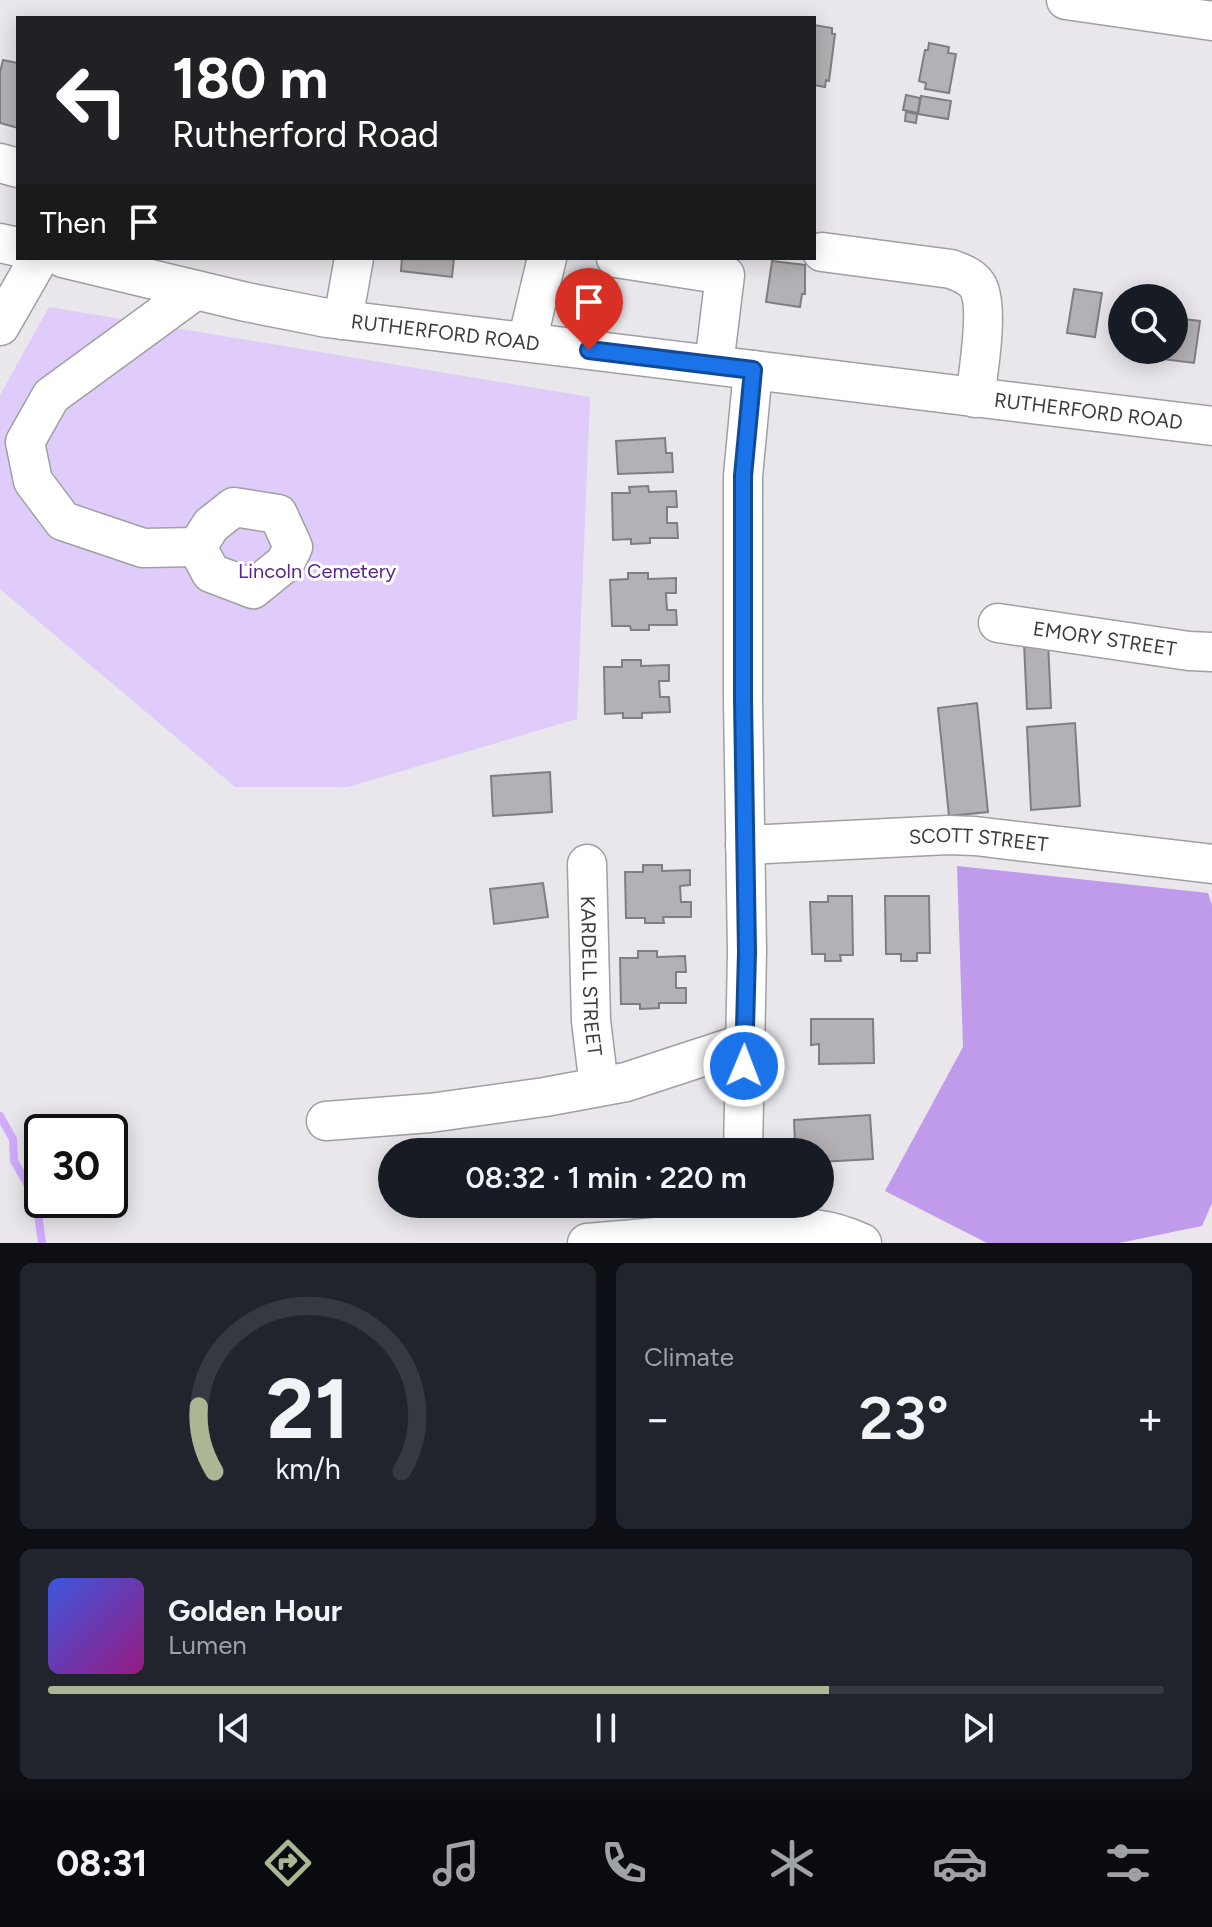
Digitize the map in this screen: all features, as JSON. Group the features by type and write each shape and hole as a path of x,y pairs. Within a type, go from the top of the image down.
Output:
{"street":[{"path":"1066,0 1197,13"},
{"path":"822,252 951,269 976,282 983,301 975,398"},
{"path":"0,326 38,260"},
{"name":"RUTHERFORD ROAD","path":"74,260 196,290 343,320 1212,426"},
{"path":"343,320 354,260"},
{"path":"527,342 547,260"},
{"path":"629,260 725,275 714,365"},
{"path":"196,290 51,396 25,442 33,481 63,521 143,548 197,547"},
{"path":"743,1138 747,952 743,476 753,370"},
{"name":"EMORY STREET","path":"998,623 1212,652"},
{"name":"SCOTT STREET","path":"745,845 961,835 1212,864"},
{"name":"KARDELL STREET","path":"587,864 591,1021 599,1086"},
{"path":"326,1121 430,1113 626,1082 745,1043"},
{"path":"587,1243 681,1234 718,1227 753,1226 843,1234 862,1243"}],"green space":[{"name":"Lincoln Cemetery","path":"49,307 590,397 577,719 348,787 235,787 0,589 0,395"}],"shaded area":[{"path":"957,866 1208,893 1212,905 1212,1203 1202,1226 1119,1243 987,1243 885,1191 963,1047"}],"building":[{"path":"816,25 832,28 832,34 835,34 829,81 826,80 825,87 816,85"},
{"path":"929,43 949,47 948,53 956,54 949,93 925,89 926,83 919,81"},
{"path":"3,60 16,63 16,127 0,123 0,72"},
{"path":"906,95 920,98 918,113 903,110"},
{"path":"921,96 951,101 948,119 918,114"},
{"path":"906,112 917,114 916,123 905,121"},
{"path":"402,260 454,260 452,277 401,271"},
{"path":"772,261 805,265 805,294 802,294 800,307 766,302"},
{"path":"1074,289 1102,293 1095,337 1067,333"},
{"path":"1188,320 1200,321 1194,363 1188,362"},
{"path":"665,438 666,453 672,453 673,472 618,474 616,441"},
{"path":"648,486 649,492 676,491 677,507 667,507 667,523 677,523 678,538 650,538 650,543 631,544 631,539 613,540 612,493 630,493 629,487"},
{"path":"628,573 648,573 648,579 676,578 676,593 666,593 667,610 676,610 677,625 649,625 649,630 612,626 610,580 628,579"},
{"path":"1048,641 1051,708 1027,709 1024,643"},
{"path":"622,660 641,660 641,666 669,665 669,681 659,681 660,697 669,697 670,712 642,713 642,718 623,718 623,713 605,714 604,667 622,667"},
{"path":"977,703 988,812 949,816 938,708"},
{"path":"1075,723 1080,806 1031,810 1027,727"},
{"path":"550,772 552,812 493,816 491,776"},
{"path":"643,865 662,865 662,871 690,870 690,885 680,886 681,902 691,902 691,917 663,917 664,923 645,923 645,918 626,918 625,872 643,872"},
{"path":"543,883 548,917 494,924 490,889"},
{"path":"828,896 852,896 853,955 840,955 841,961 825,961 825,954 812,954 810,902 828,902"},
{"path":"885,896 929,896 930,953 917,953 917,961 901,961 901,954 886,954"},
{"path":"638,951 657,951 657,957 685,956 686,972 676,972 676,988 686,988 686,1003 659,1003 659,1008 640,1009 640,1004 621,1004 620,958 638,958"},
{"path":"811,1019 873,1019 874,1063 819,1064 819,1044 811,1045"},
{"path":"870,1115 873,1159 834,1161 834,1138 795,1138 794,1120"}],"waterway":[{"path":"0,1116 13,1139 14,1161 36,1199 42,1243"}],"route":[{"path":"589,350 753,370 743,476 747,952 744,1066"}]}
